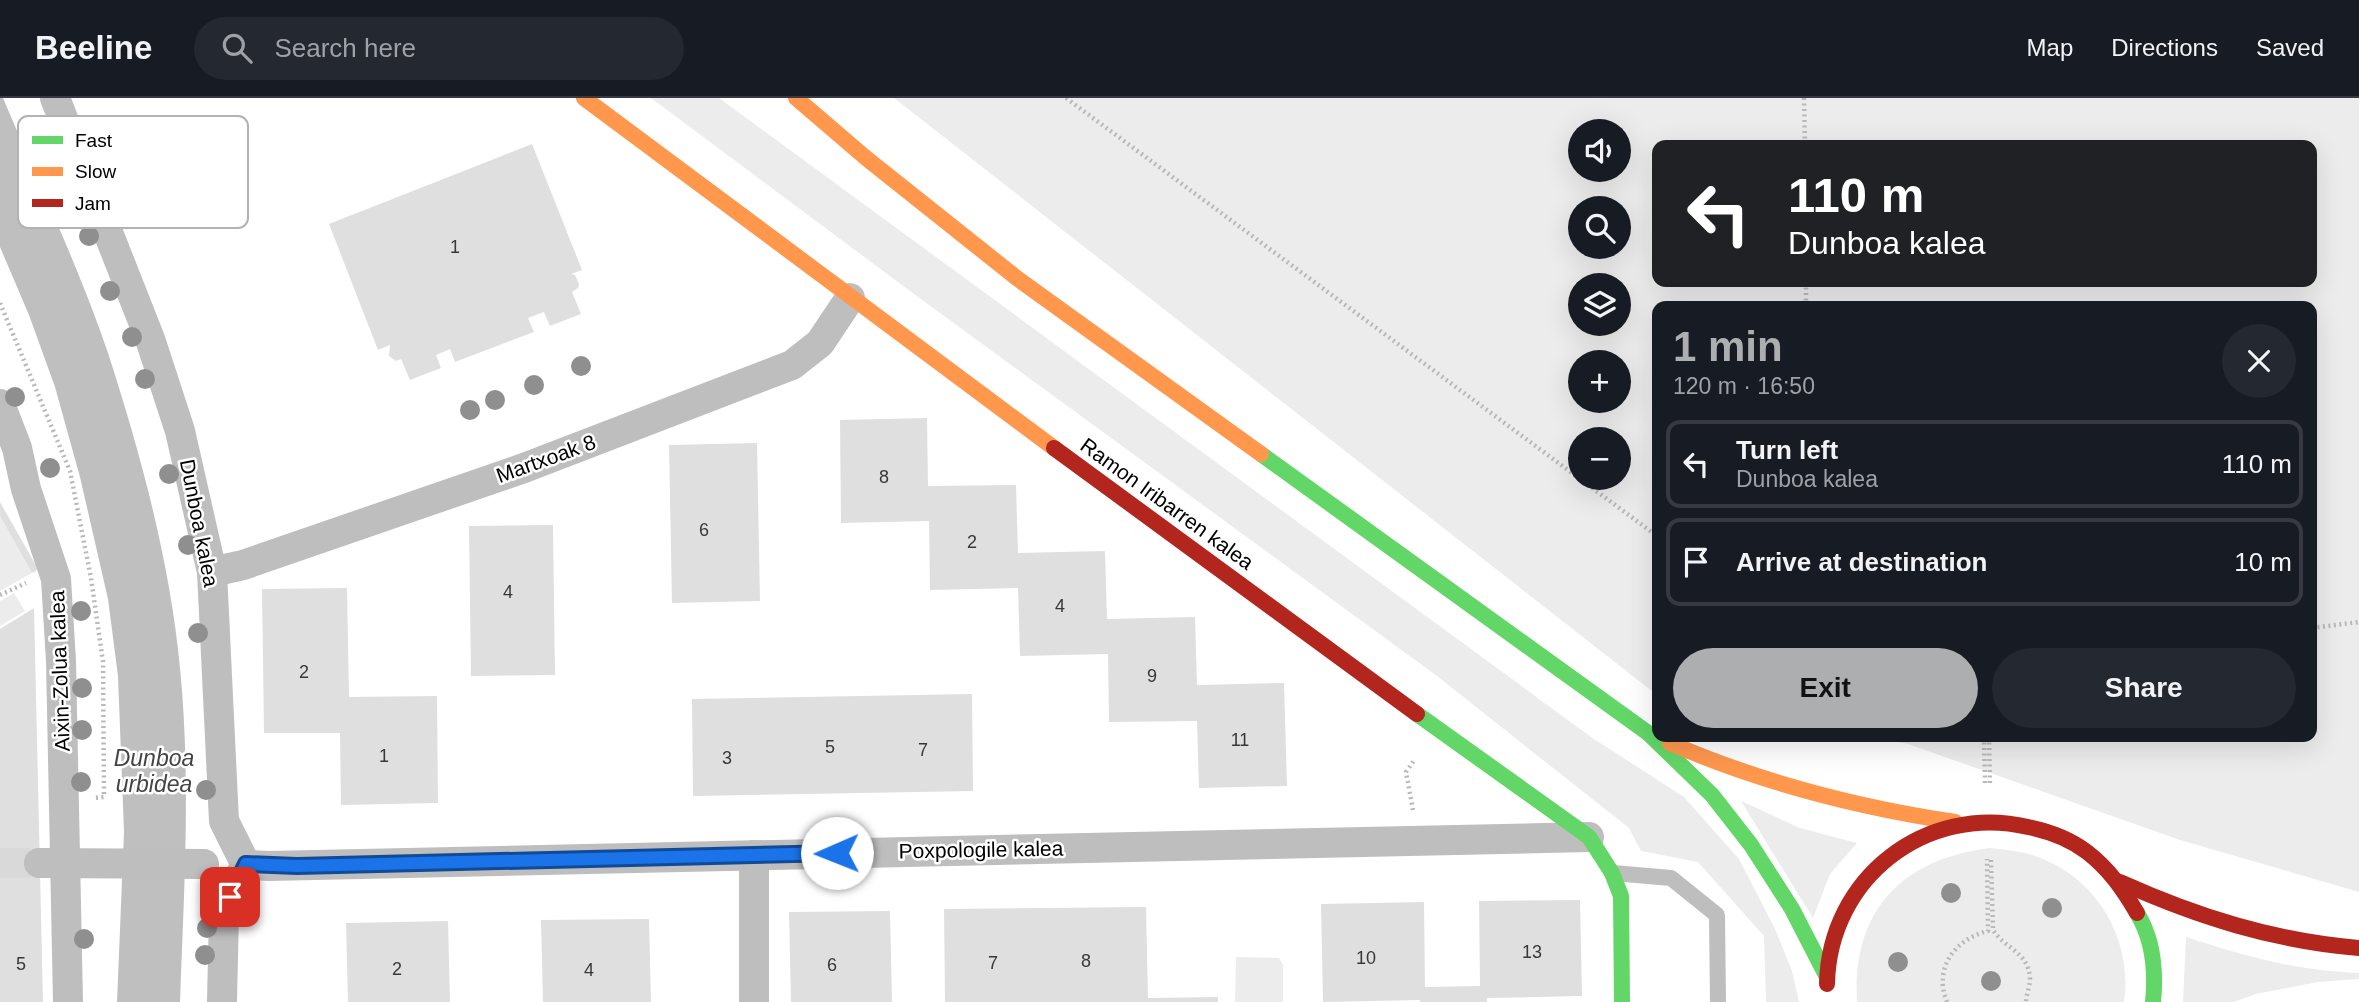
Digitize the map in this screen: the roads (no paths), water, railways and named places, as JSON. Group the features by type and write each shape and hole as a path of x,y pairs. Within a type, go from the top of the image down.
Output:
{"main road":[{"name":"Ramon Iribarren kalea","path":"584,98 850,298 1437,729 1589,837 1612,873 1620,896 1622,1002"},
{"path":"796,98 866,158 1018,279 1652,737"},
{"path":"1648,733 1652,735"},
{"path":"1657,742 1720,805 1752,845 1793,909 1827,977"},
{"path":"1669,742 1749,776 1801,792 1867,808 1961,823"},
{"path":"1828,1002 1830,950 1838,923 1850,899 1866,877 1886,858 1909,842 1934,830 1961,823 1990,820 2020,822 2048,830 2075,843 2099,861 2120,882 2136,907 2147,934 2153,962 2153,1002"},
{"path":"2120,882 2191,914 2243,931 2287,941 2359,948"}],"street":[{"name":"Dunboa kalea","path":"55,98 62,116"},
{"name":"Dunboa kalea","path":"106,228 150,339 180,431 212,572 224,821 246,864"},
{"name":"Martxoak 8","path":"212,572 243,565 524,468 792,365 820,343 850,298"},
{"name":"Aixin-Zolua kalea","path":"0,404 17,448 26,489 57,579 52,864 68,1002"},
{"name":"Poxpologile kalea","path":"246,864 283,866 1589,837"},
{"path":"754,855 754,1002"},
{"path":"52,864 204,864"},
{"path":"222,1002 224,912 246,864"}],"lane":[{"path":"1612,873 1671,878 1717,915 1718,1002"}],"water":[{"name":"Dunboa urbidea","path":"0,98 3,98 18,133 18,228 59,228 108,353 132,430 162,549 180,668 185,751 186,835 180,1002 117,1002 124,832 118,676 108,599 80,477 55,387 29,315 0,247"}],"tunnel":[{"path":"0,863 39,863"}]}
